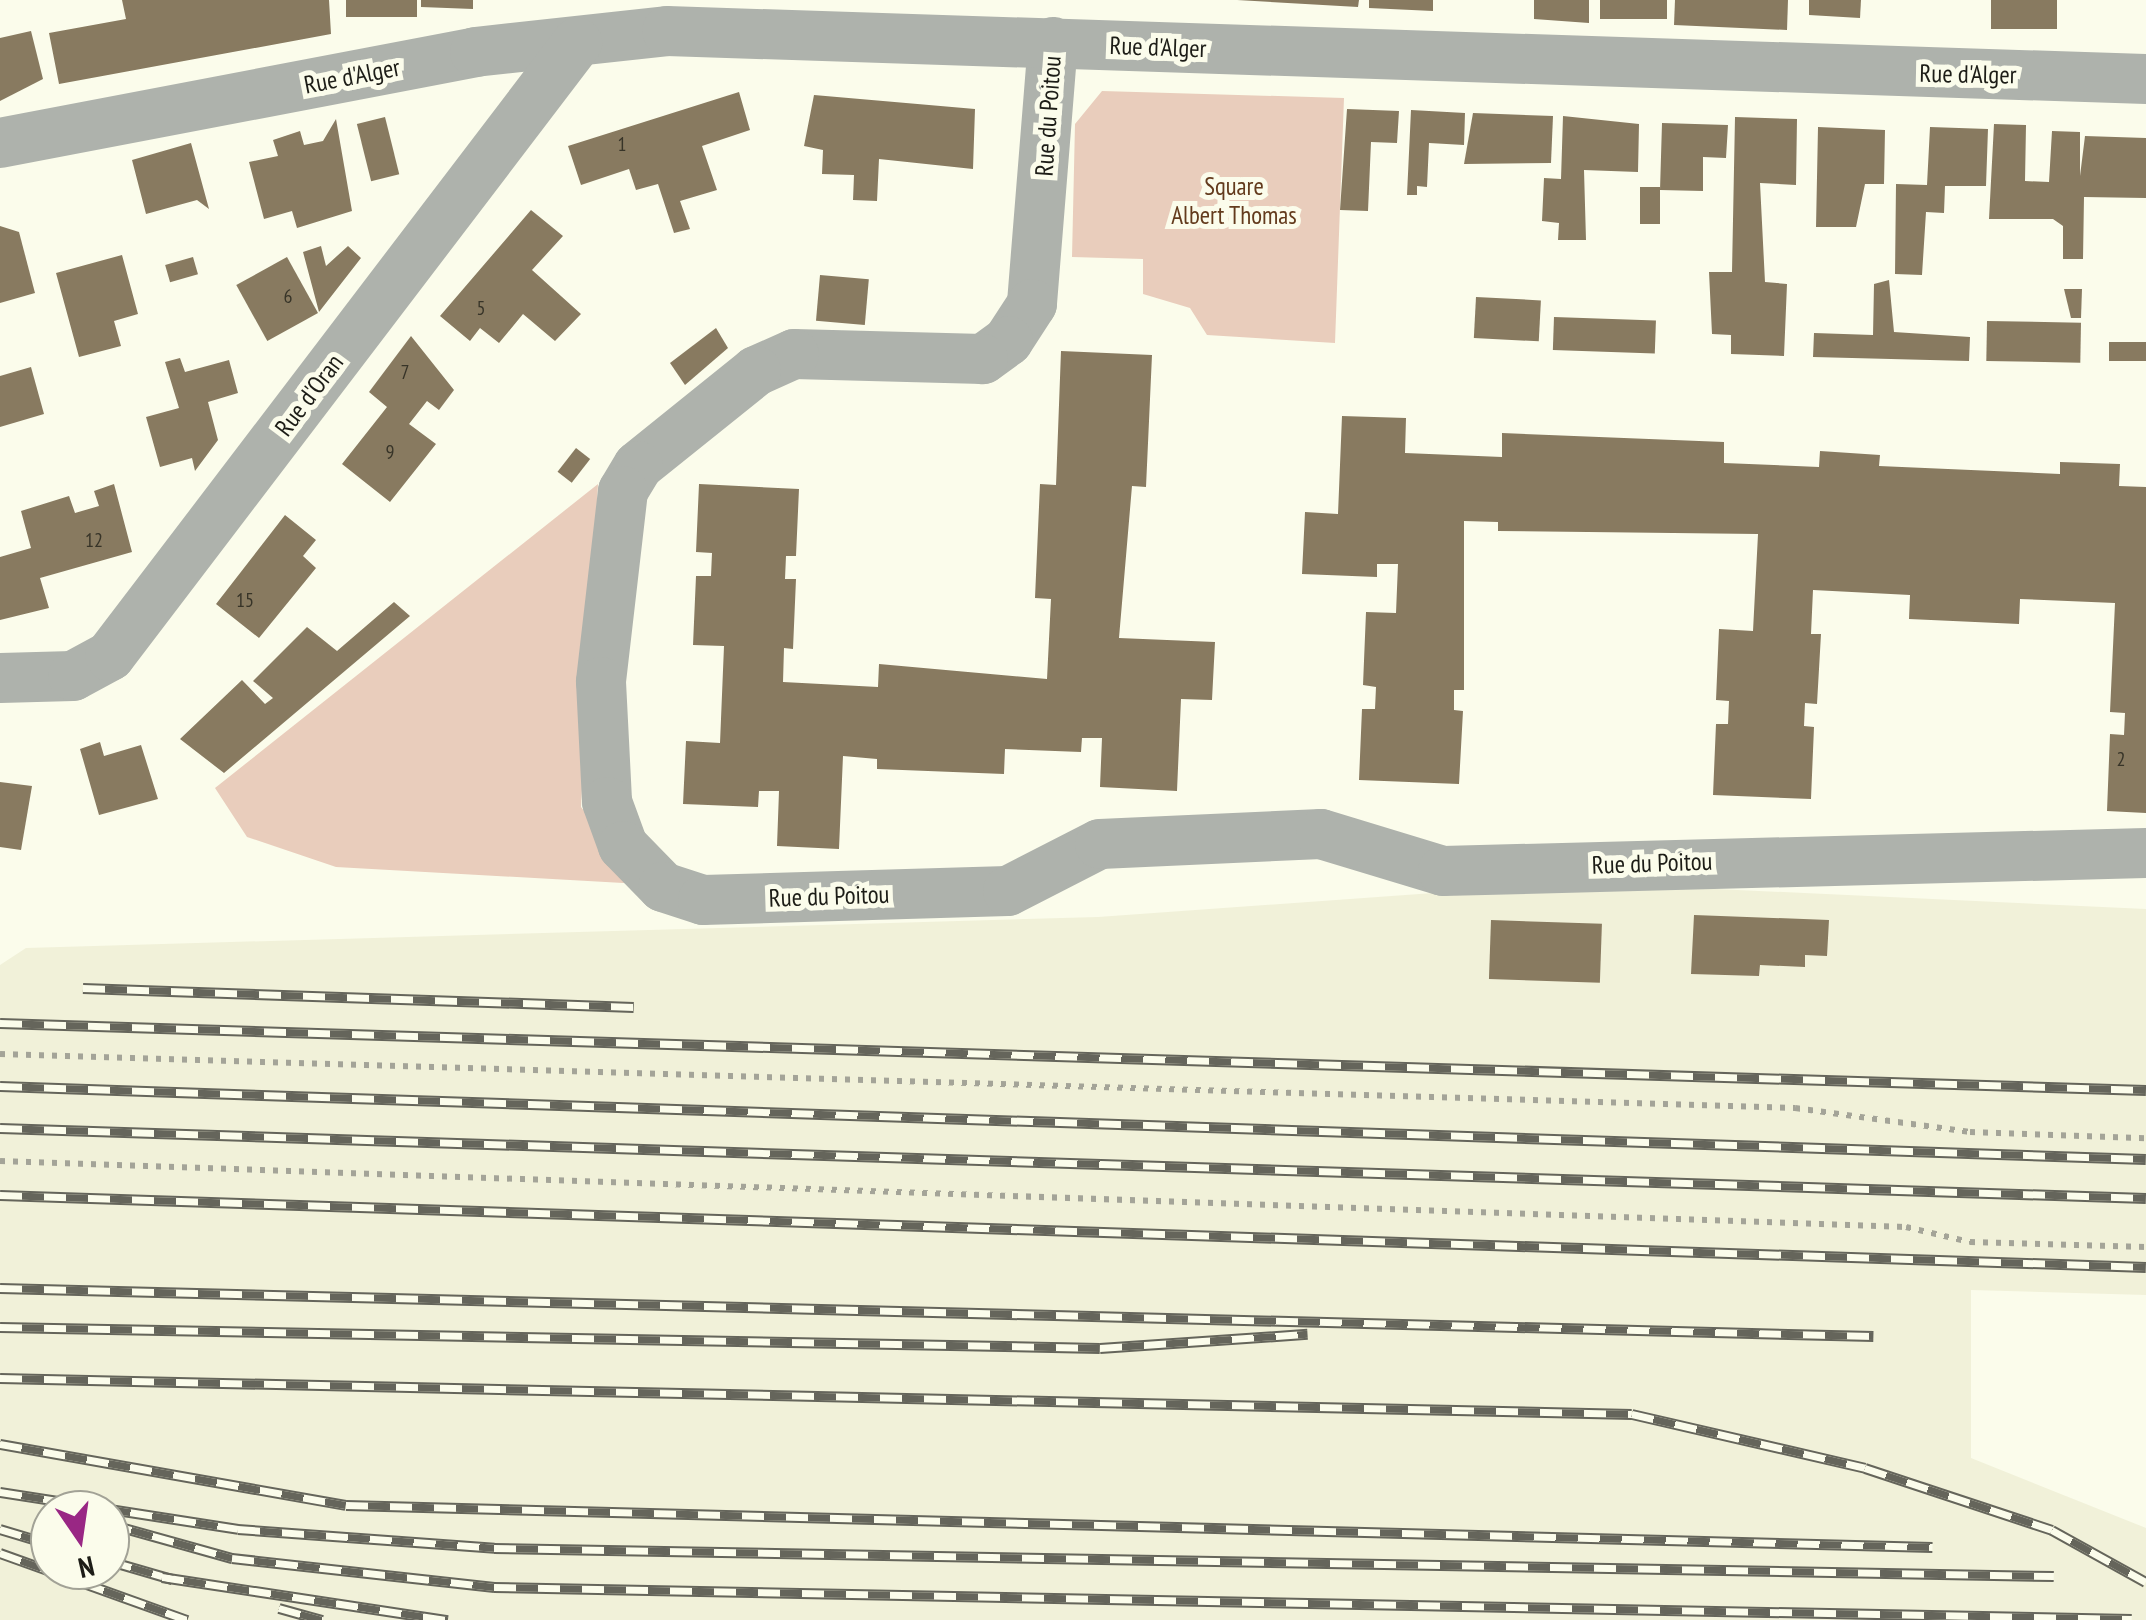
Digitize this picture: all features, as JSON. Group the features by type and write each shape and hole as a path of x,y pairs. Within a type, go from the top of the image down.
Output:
{"street":[{"name":"Rue d'Alger","path":"0,142 475,52 754,30 2146,78"},
{"name":"Rue du Poitou","path":"1053,42 1032,304 1008,341 983,359 794,354 756,371 638,466 615,513 601,682 607,802 622,846 663,887 703,900 1008,891 1100,844 1321,834 1443,871 2146,853"},
{"name":"Rue d'Oran","path":"0,678 74,676 110,656 577,43"}],"path":[{"path":"0,1054 1795,1108 1970,1132 2146,1138"},
{"path":"0,1160 1906,1226 1970,1242 2146,1247"}],"shaded area":[{"path":"1695,888 2146,909 2146,1295 1971,1290 1971,1458 2146,1528 2146,1620 0,1620 0,965 26,948 1098,917 1461,891"}],"green space":[{"name":"Square Albert Thomas","path":"1102,91 1344,98 1335,343 1207,335 1190,308 1143,294 1143,259 1072,257 1075,124"},
{"path":"598,484 581,807 641,884 336,867 247,837 215,788"}],"building":[{"path":"122,0 329,0 331,34 59,84 49,33 126,19"},
{"path":"346,0 417,0 417,17 346,17"},
{"path":"421,0 473,0 473,9 421,7"},
{"path":"1237,0 1359,0 1358,7"},
{"path":"1369,0 1433,0 1433,11 1369,8"},
{"path":"1534,0 1589,0 1589,23 1534,19"},
{"path":"1600,0 1667,0 1667,19 1600,19"},
{"path":"1675,0 1788,0 1787,30 1674,25"},
{"path":"1809,0 1861,0 1860,18 1809,15"},
{"path":"1991,0 2057,0 2057,29 1991,29"},
{"path":"31,31 43,79 0,101 0,38"},
{"path":"739,92 750,130 702,146 717,190 680,201 690,229 674,233 658,184 636,190 629,169 581,185 568,146"},
{"path":"814,95 975,109 973,169 879,159 877,201 853,200 854,175 822,174 823,150 804,146"},
{"path":"1347,109 1399,111 1397,143 1371,142 1368,211 1340,210"},
{"path":"1411,110 1465,113 1464,145 1429,143 1427,187 1417,186 1417,195 1407,195"},
{"path":"1473,113 1553,116 1551,163 1464,164"},
{"path":"1563,116 1639,124 1638,172 1584,170 1586,240 1558,240 1559,223 1542,221 1544,178 1561,179"},
{"path":"385,117 399,174 371,181 357,124"},
{"path":"1735,117 1797,119 1796,185 1760,183 1765,282 1787,284 1784,356 1731,354 1731,335 1712,334 1709,272 1732,272"},
{"path":"336,119 352,211 297,228 292,211 264,219 249,162 278,156 273,140 300,131 304,145 323,141"},
{"path":"1662,123 1728,125 1726,158 1703,157 1703,191 1660,190"},
{"path":"1994,124 2026,125 2025,181 2049,182 2052,131 2080,132 2080,176 2085,136 2146,138 2146,198 2084,197 2083,259 2063,259 2063,226 2053,219 1989,219"},
{"path":"1818,127 1885,130 1884,184 1865,184 1856,227 1816,227"},
{"path":"1930,127 1988,129 1986,186 1945,186 1944,213 1926,212 1922,275 1895,274 1896,184 1927,185"},
{"path":"191,143 209,209 197,200 146,214 132,160"},
{"path":"1640,187 1660,187 1660,224 1640,224"},
{"path":"531,210 563,236 532,270 581,314 555,341 523,314 499,343 480,328 470,341 440,316"},
{"path":"0,226 19,232 35,293 0,303"},
{"path":"321,246 326,266 348,246 361,258 319,312 303,252"},
{"path":"122,255 138,314 114,321 121,346 79,357 56,273"},
{"path":"193,257 198,274 170,282 165,265"},
{"path":"287,257 318,313 267,341 236,285"},
{"path":"820,275 869,279 865,325 816,321"},
{"path":"1889,280 1894,332 1970,337 1969,361 1813,357 1814,333 1873,335 1874,284"},
{"path":"2064,289 2082,289 2081,318 2071,318"},
{"path":"1476,297 1541,300 1539,341 1474,338"},
{"path":"1554,317 1656,321 1655,354 1553,350"},
{"path":"1987,321 2081,323 2080,363 1986,361"},
{"path":"716,328 728,348 685,385 670,363"},
{"path":"411,336 454,390 439,410 427,401 409,424 436,444 390,502 342,464 387,407 369,392"},
{"path":"2109,342 2146,342 2146,361 2109,361"},
{"path":"1061,351 1152,355 1146,487 1132,486 1119,638 1215,642 1212,700 1181,699 1177,791 1100,787 1102,738 1082,738 1081,752 1005,749 1004,774 877,769 877,759 843,756 839,849 777,846 779,791 759,791 758,807 683,804 686,741 720,743 724,646 693,645 696,576 711,576 712,553 696,552 699,484 799,489 796,556 786,556 785,579 796,579 793,649 784,648 783,682 878,687 879,664 1047,679 1051,599 1035,598 1040,484 1056,485"},
{"path":"180,358 185,372 229,360 238,393 208,402 218,440 195,471 192,458 160,467 146,417 179,408 165,362"},
{"path":"31,367 44,414 0,427 0,376"},
{"path":"1342,416 1406,418 1405,453 1502,457 1502,433 1724,442 1724,463 1819,467 1820,451 1880,455 1879,466 2060,474 2060,462 2120,464 2119,486 2146,487 2146,813 2107,811 2110,734 2124,735 2125,713 2110,712 2115,603 2020,599 2019,624 1909,619 1910,595 1813,590 1811,634 1821,634 1817,704 1805,703 1804,726 1814,727 1811,799 1713,795 1716,724 1728,724 1729,701 1716,700 1719,629 1753,631 1758,534 1498,531 1498,522 1464,521 1464,690 1454,690 1454,710 1463,711 1459,784 1359,780 1362,709 1375,709 1376,687 1363,685 1366,612 1396,613 1398,564 1377,564 1377,577 1302,574 1305,512 1338,514"},
{"path":"576,448 590,459 572,483 558,472"},
{"path":"114,484 132,552 40,578 49,608 0,620 0,557 31,548 21,511 69,496 75,513 99,506 94,491"},
{"path":"285,515 316,540 303,556 316,568 259,638 216,604"},
{"path":"394,602 410,616 224,773 180,739 242,680 265,704 273,698 253,681 307,627 337,651"},
{"path":"100,742 104,756 141,745 158,799 99,815 80,749"},
{"path":"0,782 32,786 21,850 0,847"},
{"path":"1694,915 1829,920 1827,956 1805,955 1805,967 1760,965 1759,976 1691,974"},
{"path":"1491,920 1602,924 1600,983 1489,979"}],"railway":[{"path":"83,988 634,1007"},
{"path":"0,1023 2146,1090"},
{"path":"0,1086 2146,1159"},
{"path":"0,1128 2146,1198"},
{"path":"0,1195 2146,1267"},
{"path":"0,1288 1873,1336"},
{"path":"0,1327 1100,1348 1308,1334"},
{"path":"0,1378 1632,1414 1865,1468 2052,1530 2146,1582"},
{"path":"0,1444 346,1505 1932,1547"},
{"path":"0,1492 238,1529 494,1548 2054,1576"},
{"path":"0,1529 30,1538"},
{"path":"130,1530 232,1558 494,1587 2132,1619"},
{"path":"0,1553 187,1620"},
{"path":"130,1567 172,1579"},
{"path":"162,1577 448,1620"},
{"path":"279,1608 322,1620"}]}
